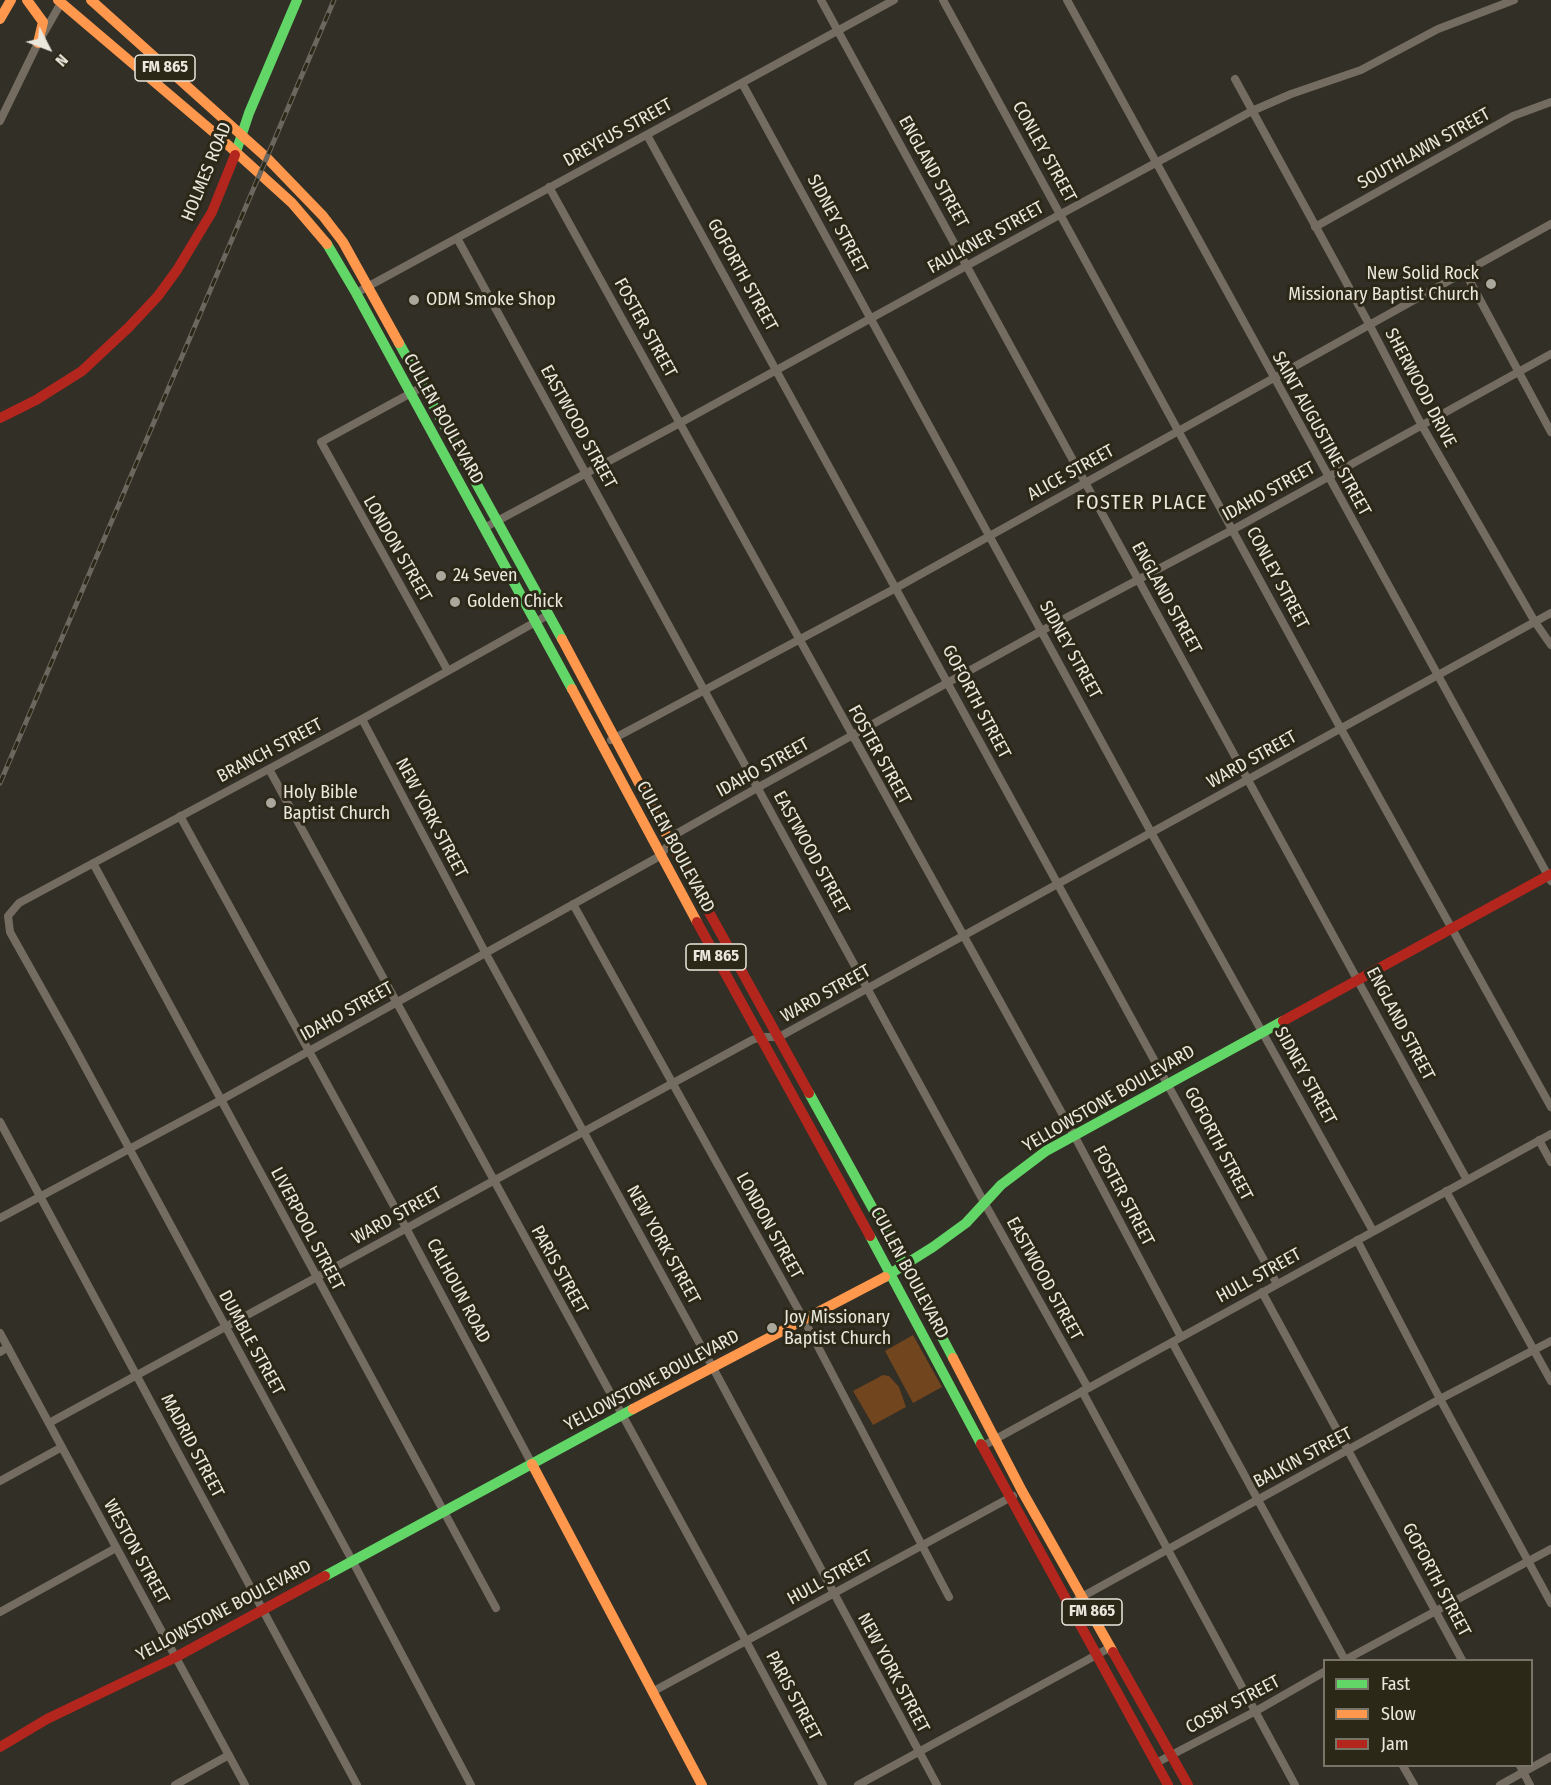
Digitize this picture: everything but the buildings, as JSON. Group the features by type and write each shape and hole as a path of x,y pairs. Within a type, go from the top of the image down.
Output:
{"main road":[{"path":"0,19 11,0"},
{"path":"27,0 43,22 38,44"},
{"name":"CULLEN BOULEVARD","path":"91,0 124,32 241,134 296,187 343,242 498,520 669,841 904,1265 1022,1491 1188,1785"},
{"name":"HOLMES ROAD","path":"0,418 36,400 82,371 129,327 158,296 177,270 212,212 241,134 297,0"},
{"name":"CULLEN BOULEVARD","path":"61,1 292,202 323,237 536,622 660,856 824,1150 1010,1498 1168,1785"},
{"path":"323,237 334,230"},
{"name":"YELLOWSTONE BOULEVARD","path":"0,1747 47,1719 176,1657 712,1366 890,1274 950,1235 1020,1169 1074,1135 1550,877"},
{"path":"710,945 724,938"},
{"path":"824,1150 836,1144"},
{"name":"CALHOUN ROAD","path":"532,1464 702,1785"}],"street":[{"name":"ENGLAND STREET","path":"821,0 1467,1180"},
{"name":"DREYFUS STREET","path":"356,293 894,0"},
{"name":"CONLEY STREET","path":"943,0 1234,529 1341,729 1551,1107"},
{"name":"SAINT AUGUSTINE STREET","path":"1067,0 1273,378 1550,877"},
{"name":"FAULKNER STREET","path":"484,528 1252,111 1291,94 1361,70 1438,29 1514,0"},
{"path":"0,121 61,1"},
{"name":"SHERWOOD DRIVE","path":"1234,79 1369,324 1421,424 1534,622 1551,645"},
{"name":"SIDNEY STREET","path":"742,82 1043,630 1152,834 1373,1231"},
{"name":"SOUTHLAWN STREET","path":"1315,227 1513,116 1551,102"},
{"name":"GOFORTH STREET","path":"647,135 1277,1284"},
{"name":"FOSTER STREET","path":"549,187 1074,1135 1181,1337"},
{"name":"ALICE STREET","path":"603,745 896,588 1551,224"},
{"name":"EASTWOOD STREET","path":"457,238 868,988 1085,1389 1295,1785"},
{"path":"1465,272 1551,432"},
{"name":"IDAHO STREET","path":"0,1218 220,1100 660,856 676,834 757,788 1551,354"},
{"path":"410,393 424,386"},
{"name":"LONDON STREET","path":"410,393 321,442 448,671"},
{"name":"WARD STREET","path":"49,1423 752,1040 761,1037 779,1037 1058,886 1248,778 1551,613"},
{"name":"BRANCH STREET","path":"8,916 19,903 362,719 548,615"},
{"name":"NEW YORK STREET","path":"362,719 485,952 712,1366 937,1785"},
{"name":"PARIS STREET","path":"269,769 823,1785"},
{"name":"CALHOUN ROAD","path":"180,816 406,1228 532,1464"},
{"name":"LIVERPOOL STREET","path":"93,863 496,1608"},
{"name":"LONDON STREET","path":"573,904 803,1318 949,1597"},
{"name":"DUMBLE STREET","path":"8,916 10,932 353,1562 471,1785"},
{"name":"MADRID STREET","path":"0,1122 357,1785"},
{"name":"HULL STREET","path":"983,1446 1551,1134"},
{"path":"1539,1140 1551,1162"},
{"path":"1446,1191 1551,1381"},
{"path":"1357,1240 1551,1603"},
{"name":"GOFORTH STREET","path":"1262,1292 1461,1659"},
{"name":"WESTON STREET","path":"0,1333 4,1350 49,1423 245,1785"},
{"name":"BALKIN STREET","path":"1070,1604 1440,1399 1551,1341"},
{"path":"1172,1342 1344,1659"},
{"path":"0,1481 62,1447"},
{"name":"HULL STREET","path":"652,1692 1022,1491"},
{"path":"0,1612 116,1548"},
{"path":"1347,1659 1551,1549"},
{"path":"858,1785 1111,1647"},
{"name":"COSBY STREET","path":"1156,1763 1256,1711 1323,1673"},
{"path":"175,1785 229,1755"},
{"path":"1533,1764 1551,1757"},
{"path":"1404,1767 1414,1785"},
{"path":"1500,1785 1522,1769 1530,1785"}],"shaded area":[{"path":"913,1335 942,1387 913,1403 885,1351"},
{"path":"883,1375 889,1376 899,1387 906,1407 873,1425 853,1391"}],"railway":[{"path":"0,783 334,0"}],"traffic: fast":[{"path":"235,155 249,113 297,0"},
{"path":"327,244 572,689"},
{"path":"399,343 562,639"},
{"path":"885,1277 966,1223 1001,1185 1046,1151 1283,1021"},
{"path":"809,1093 953,1358"},
{"path":"870,1236 981,1444"},
{"path":"325,1576 633,1409"}],"traffic: slow":[{"path":"0,19 11,0"},
{"path":"27,0 43,22 38,43"},
{"path":"58,0 218,136 292,203 327,244"},
{"path":"91,0 267,158 323,216 343,242 399,343"},
{"path":"562,639 673,847"},
{"path":"572,689 697,922"},
{"path":"633,1409 885,1277"},
{"path":"953,1358 1022,1491 1113,1652"},
{"path":"532,1464 702,1785"}],"traffic: jam":[{"path":"0,418 36,400 82,371 158,296 177,270 212,212 235,155"},
{"path":"673,847 809,1093"},
{"path":"1283,1021 1551,874"},
{"path":"697,922 870,1236"},
{"path":"981,1444 1168,1785"},
{"path":"0,1747 47,1719 176,1657 325,1576"},
{"path":"1113,1652 1188,1785"}],"place":[{"name":"New Solid Rock Missionary Baptist Church","path":"1491,284"},
{"name":"ODM Smoke Shop","path":"414,300"},
{"name":"24 Seven","path":"441,576"},
{"name":"Golden Chick","path":"455,602"},
{"name":"Holy Bible Baptist Church","path":"271,803"},
{"name":"Joy Missionary Baptist Church","path":"772,1328"}],"district":[{"name":"FOSTER PLACE","path":"1142,503"}]}
